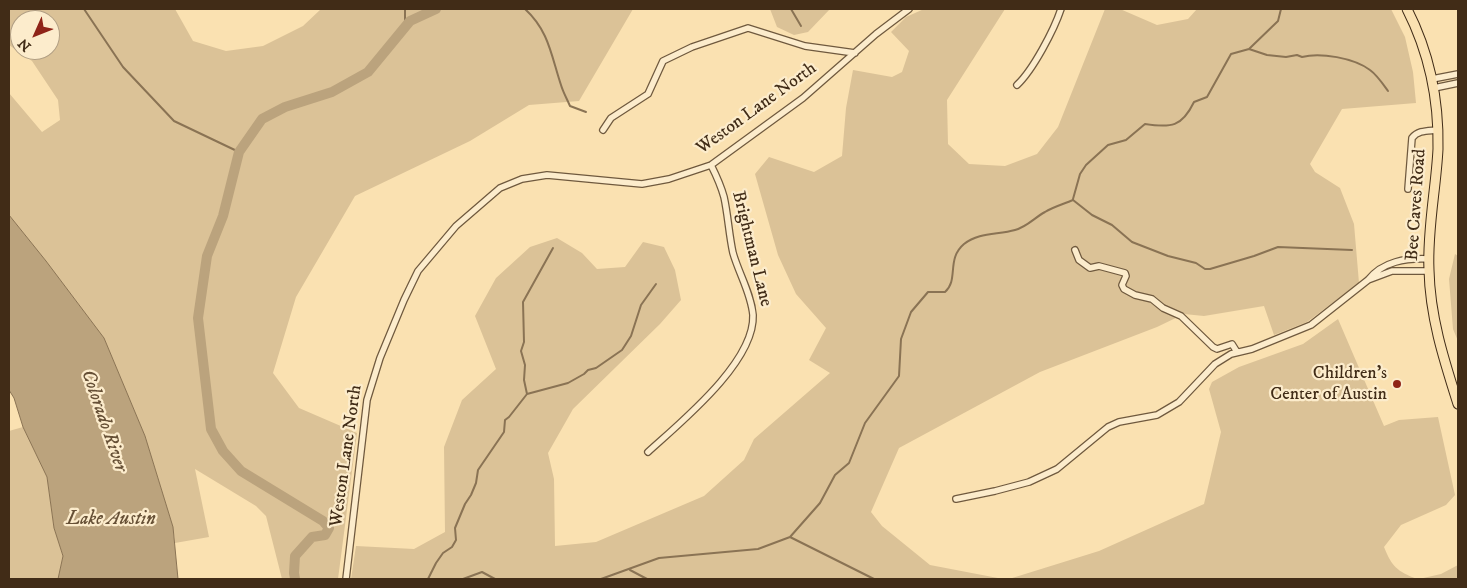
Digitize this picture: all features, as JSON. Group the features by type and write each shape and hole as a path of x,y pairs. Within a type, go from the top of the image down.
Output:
{"main road":[{"name":"Bee Caves Road","path":"1407,9 1423,47 1434,88 1438,148 1429,259 1431,306 1438,338 1458,404"}],"street":[{"name":"Weston Lane North","path":"346,579 368,397 380,358 418,271 456,226 500,188 522,179 547,176 642,184 669,179 711,165 804,98 909,9"},
{"path":"1017,85 1026,77 1061,9"},
{"path":"603,130 611,118 648,94 664,61 692,47 748,28 805,46 855,53"},
{"path":"1432,79 1458,74"},
{"path":"1434,88 1458,83"},
{"path":"1408,189 1412,138 1423,131 1437,130"},
{"name":"Brightman Lane","path":"648,452 686,418 736,363 747,345 751,331 753,316 751,301 733,251 724,197 711,165"},
{"path":"1075,250 1079,260 1090,268 1099,266 1125,273 1126,276 1122,285 1124,289 1135,295 1152,299 1162,308 1181,316 1213,347 1217,349 1232,344 1237,352"},
{"path":"956,499 1029,482 1057,469 1108,427 1119,422 1158,415 1178,402 1215,364 1230,354 1252,349 1311,325 1368,280 1375,271 1389,264 1409,258 1429,259"},
{"path":"1368,280 1392,271 1429,271"}],"shaded area":[{"path":"9,9 175,9 193,41 226,51 263,46 303,26 321,9 633,9 579,101 529,105 470,141 355,196 296,297 273,373 299,408 357,433 338,579 282,579 266,516 256,506 195,469 209,537 175,543 173,527 145,436 104,338 9,215 9,93 42,132 60,120 58,100 31,60 60,60 60,10 10,10 10,46"},
{"path":"770,9 830,9 808,32 794,35 777,27"},
{"path":"924,9 1005,9 947,100 948,144 969,164 1005,166 1037,154 1058,127 1105,9 1120,9 1157,25 1188,19 1197,9 1391,9 1405,37 1413,72 1416,103 1342,109 1310,164 1315,172 1340,188 1354,224 1359,283 1307,322 1274,335 1264,306 1204,316 1184,314 1157,327 1040,372 899,448 871,512 882,526 930,565 1003,579 351,579 356,546 414,549 445,532 444,447 462,400 496,369 475,316 496,278 530,247 557,238 582,253 597,269 625,267 643,242 664,247 675,270 681,300 660,324 573,409 548,453 554,479 555,546 596,542 704,496 744,460 754,439 830,373 809,360 826,328 796,294 778,255 755,174 769,157 814,172 842,156 846,108 853,70 892,77 902,72 909,51 891,32 906,17"},
{"path":"1455,254 1458,256 1458,341 1453,329 1449,279"},
{"path":"1338,319 1384,426 1399,420 1438,417 1455,495 1446,505 1401,525 1384,547 1396,568 1417,579 1009,579 1099,551 1204,504 1221,432 1209,389 1212,382 1239,367 1303,344"},
{"path":"23,427 47,477 54,528 63,556 58,579 9,579 9,431"},
{"path":"1458,565 1458,579 1419,579 1441,574"}],"water":[{"name":"Lake Austin","path":"9,215 104,338 145,436 173,527 178,579 58,579 63,556 54,528 47,477 23,427 14,398 9,390"}],"waterway":[{"path":"84,9 123,67 174,121 239,152"},
{"path":"405,9 405,27"},
{"path":"295,579 295,556 312,537 325,535 329,528 323,521 241,471 223,451 211,429 198,318 207,256 223,216 239,152 262,119 285,107 332,92 368,72 410,21 436,9"},
{"path":"525,9 533,17 544,35 570,106 586,112"},
{"path":"791,9 801,26"},
{"path":"1249,49 1278,21 1281,9"},
{"path":"1073,199 1080,174 1086,165 1108,145 1126,140 1145,124 1162,126 1175,124 1180,121 1185,117 1194,102 1207,97 1231,54 1249,49 1267,55 1286,57 1318,55 1346,59 1370,70 1388,91"},
{"path":"790,537 820,503 835,475 849,463 865,423 899,376 901,339 911,312 928,292 945,292 951,282 955,256 964,244 970,240 976,237 1019,229 1048,210 1073,200 1092,215 1112,225 1132,242 1168,256 1196,263 1205,269 1254,256 1278,247 1352,250"},
{"path":"428,579 443,553 452,547 456,540 455,528 476,483 478,470 504,432 505,420 527,394 524,380 525,365 521,351 524,342 523,302 553,248"},
{"path":"527,394 568,383 588,370 596,368 622,350 631,336 641,305 656,284"},
{"path":"601,579 659,558 758,549 790,537 874,579"},
{"path":"630,570 647,579"},
{"path":"463,579 482,572 495,579"}],"place":[{"name":"Children's Center of Austin","path":"1397,384"}],"water label":[{"name":"Colorado River","path":"103,421"}]}
